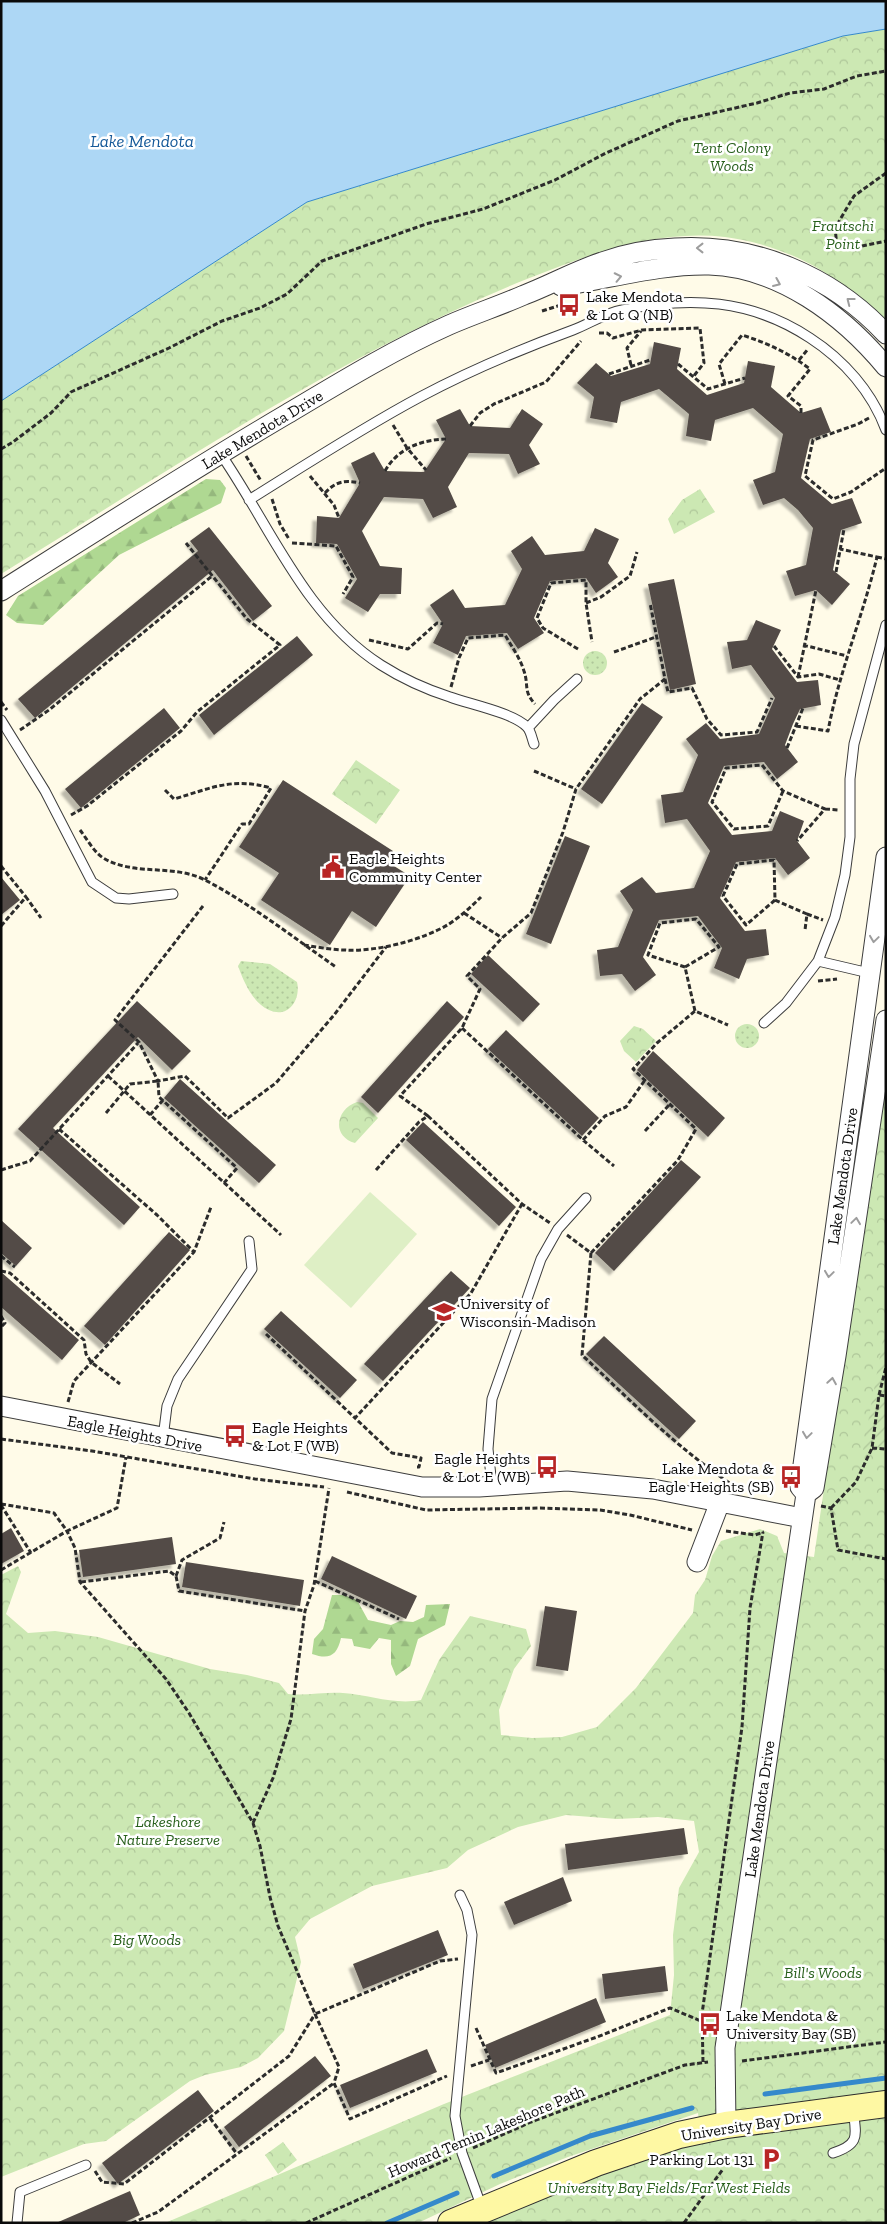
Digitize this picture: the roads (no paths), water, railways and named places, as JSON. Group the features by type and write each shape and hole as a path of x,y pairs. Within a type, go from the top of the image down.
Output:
{"street":[{"name":"Lake Mendota Drive","path":"1,591 220,453 340,383 448,326 535,291 602,261 638,253 675,248 712,248 750,254 781,263 807,274 847,298 886,334"},
{"name":"Lake Mendota Drive","path":"535,291 648,270 709,266 735,268 758,274 816,303 843,322 886,367"},
{"name":"Lake Mendota Drive","path":"720,2130 724,2061 734,1979 804,1505 800,1487 886,856"},
{"name":"Lake Mendota Drive","path":"804,1505 814,1488 816,1479 838,1346 886,1020"},
{"name":"Eagle Heights Drive","path":"1,1406 422,1487 567,1481 653,1489 720,1502 804,1505"},
{"path":"697,1562 720,1502"},
{"name":"University Bay Drive","path":"451,2223 596,2163 679,2135 886,2104"}],"lane":[{"path":"249,500 420,397 551,337 619,310 653,304 701,302 734,306 763,313 794,328 825,348 850,370 881,416 886,430"},
{"path":"220,453 313,600 332,623 380,664 410,682 448,697 516,719 528,728 534,744"},
{"path":"764,1024 786,1003 818,961 833,924 846,875 850,837 850,779 854,744 882,651 886,625"},
{"path":"528,728 542,712 578,679"},
{"path":"1,720 45,791 92,882 116,898 129,899 173,894"},
{"path":"818,961 869,974"},
{"path":"492,1485 488,1449 492,1399 540,1259 558,1229 586,1198"},
{"path":"163,1438 167,1406 178,1379 252,1269 249,1241"},
{"path":"460,1895 472,1935 455,2116 462,2153 482,2210"},
{"path":"833,2153 847,2149 854,2143 856,2136 853,2108"},
{"path":"17,2223 20,2192 86,2165"}],"water":[{"name":"Lake Mendota","path":"1,1 886,1 886,29 843,36 307,202 1,401"}],"waterway":[{"path":"765,2094 886,2078"},
{"path":"494,2176 590,2136 692,2108"},
{"path":"387,2223 457,2193"}],"place":[{"name":"Lake Mendota & Lot Q (NB)","path":"569,305"},
{"name":"Eagle Heights Community Center","path":"333,867"},
{"name":"University of Wisconsin-Madison","path":"444,1312"},
{"name":"Eagle Heights & Lot F (WB)","path":"235,1436"},
{"name":"Eagle Heights & Lot E (WB)","path":"547,1467"},
{"name":"Lake Mendota & Eagle Heights (SB)","path":"791,1477"},
{"name":"Lake Mendota & University Bay (SB)","path":"710,2024"},
{"name":"Parking Lot 131","path":"771,2159"}],"park label":[{"name":"Tent Colony Woods","path":"732,156"},
{"name":"Frautschi Point","path":"843,234"},
{"name":"Lakeshore Nature Preserve","path":"168,1830"},
{"name":"Big Woods","path":"147,1939"},
{"name":"Bill's Woods","path":"823,1972"},
{"name":"University Bay Fields/Far West Fields","path":"669,2187"}]}
